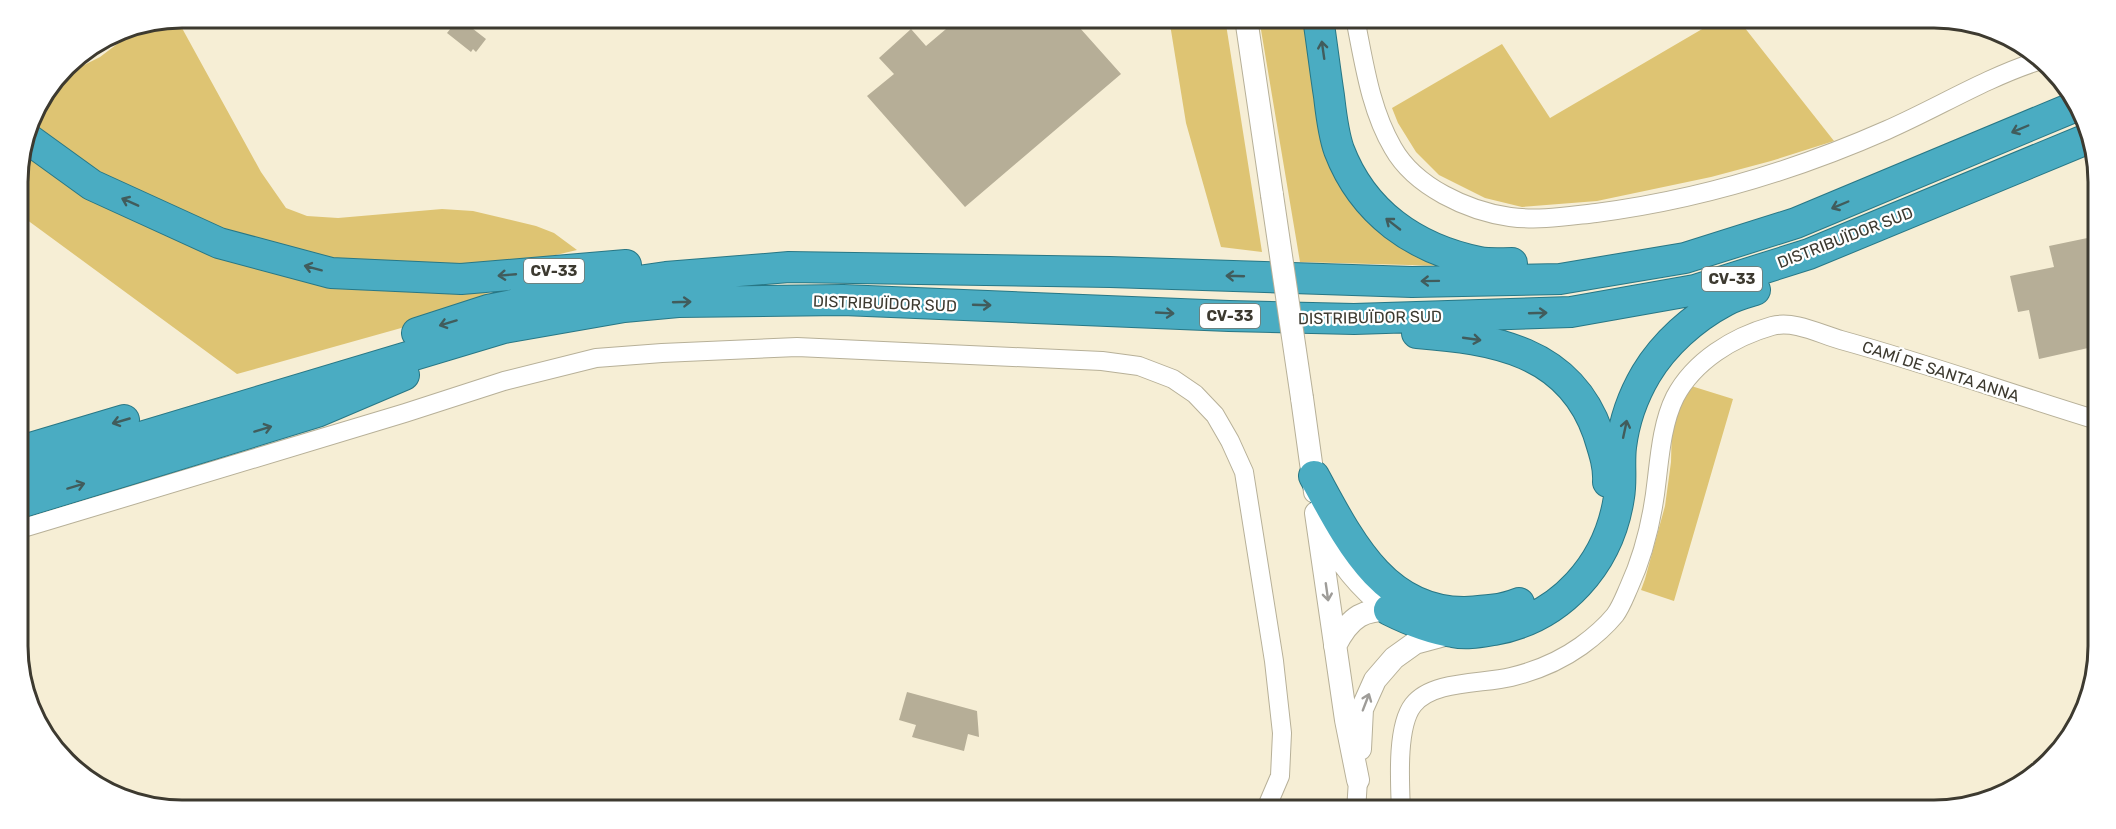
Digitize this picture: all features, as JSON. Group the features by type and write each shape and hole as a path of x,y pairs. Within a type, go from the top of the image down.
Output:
{"highway":[{"path":"1319,28 1332,119 1339,148 1352,179 1373,208 1401,230 1433,249 1481,262 1555,264 1681,246 1796,223"},
{"name":"DISTRIBUÏDOR SUD","path":"1110,272 1412,282 1560,279 1685,258 1796,223 2069,109"},
{"name":"CV-33","path":"34,143 92,185 219,243 331,273 461,279 785,253 1110,272"},
{"path":"1389,610 1405,618 1454,633 1479,633 1509,627 1534,617 1560,602 1581,582 1598,557 1611,531 1620,497 1621,447 1628,412 1645,375 1666,346 1693,322 1726,300 1816,268 1966,206 2082,143"},
{"name":"DISTRIBUÏDOR SUD","path":"624,306 678,302 843,300 1353,319 1571,312 1695,290 1809,254 2082,143"},
{"path":"28,449 316,364 488,310 604,286 666,277 789,267 1110,272"},
{"path":"28,500 317,412 446,356 624,306"},
{"name":"CV-33","path":"28,470 504,328 624,306"},
{"path":"1320,497 1361,556 1381,579 1415,601 1449,612 1484,611 1515,604 1547,591 1564,577 1589,545 1601,519 1606,497 1608,473 1604,449 1593,420 1575,390 1551,369 1523,352 1491,342 1451,336 1383,332 1353,319"}],"street":[{"path":"1248,28 1302,398 1320,497 1335,646 1358,780"},
{"path":"1357,28 1376,112 1394,149 1418,177 1445,195 1473,209 1512,217 1554,218 1632,208 1716,191 1779,173 1887,130 2008,71 2031,63"},
{"name":"CAMÍ DE SANTA ANNA","path":"1400,800 1399,768 1404,729 1413,705 1425,695 1442,687 1509,677 1547,666 1581,646 1616,614 1639,566 1654,508 1660,457 1667,420 1674,399 1685,381 1700,364 1728,344 1752,333 1785,324 1885,352 2088,417"},
{"path":"28,527 504,381 596,358 797,347 1102,361 1139,366 1173,379 1195,394 1215,415 1244,472 1274,661 1282,733 1280,776 1270,800"},
{"path":"1320,497 1350,561 1367,582 1381,593 1397,622 1394,658"},
{"path":"1335,646 1350,624 1368,611 1408,611 1446,622 1485,622 1517,614 1547,591"},
{"path":"1357,800 1362,709 1375,680 1394,658 1415,643 1454,633"}],"shaded area":[{"path":"1171,28 1227,28 1262,252 1221,247 1186,123"},
{"path":"1261,28 1309,28 1332,154 1445,266 1300,262"},
{"path":"1704,28 1745,28 1834,141 1711,177 1597,201 1522,207 1485,198 1439,175 1416,152 1398,123 1392,108 1502,44 1550,118"},
{"path":"182,29 261,172 286,208 307,216 338,218 442,209 473,211 536,226 554,233 577,250 501,268 344,262 233,237 102,174 38,130 60,89 81,67 124,40 153,31"},
{"path":"31,153 344,286 374,291 424,290 519,295 237,374 29,221"},
{"path":"1688,385 1733,399 1674,601 1641,590 1665,506 1671,462 1672,423"}],"building":[{"path":"1080,28 1121,74 965,207 867,96 894,74 879,58 911,29 926,46 947,29"},
{"path":"450,29 473,29 486,39 476,52 473,49 471,52 447,33"},
{"path":"2088,238 2088,348 2039,359 2029,310 2018,312 2010,276 2054,267 2049,246"},
{"path":"907,692 977,711 979,737 968,734 964,751 912,737 916,725 899,720"}]}
